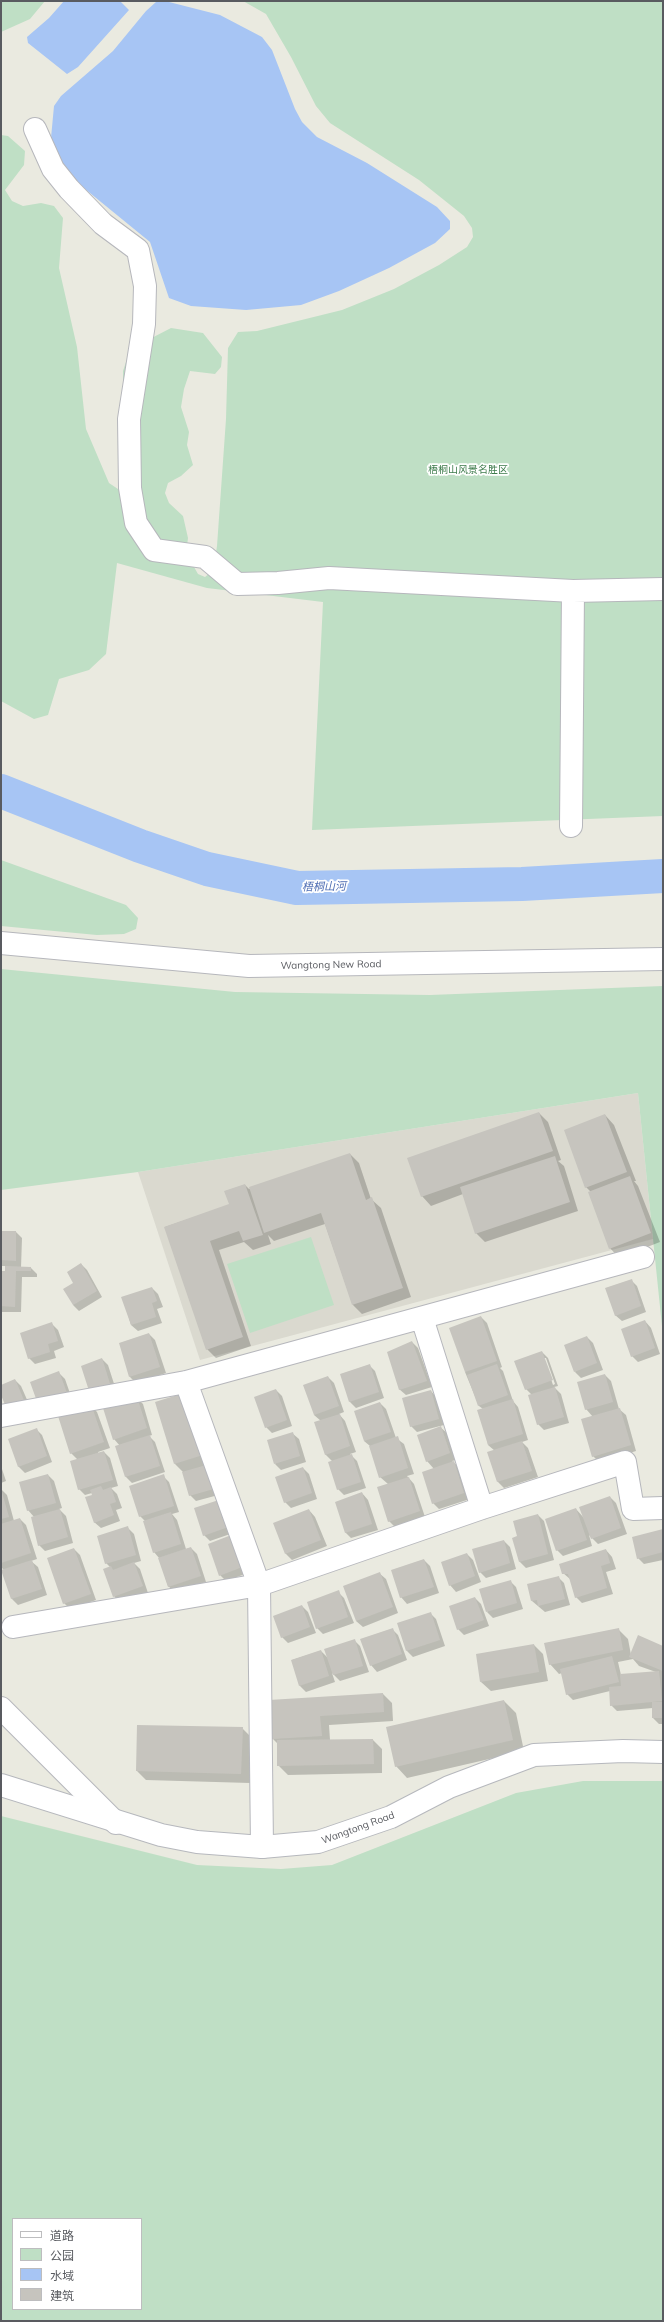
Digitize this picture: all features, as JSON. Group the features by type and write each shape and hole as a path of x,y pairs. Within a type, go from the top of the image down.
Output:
{"street":[{"path":"35,129 54,169 69,190 103,224 138,250 145,286 144,324 128,419 130,488 136,523 154,550 205,557 237,584 278,583 329,578 574,591 663,589"},
{"path":"571,826 574,591"},
{"name":"Wangtong New Road","path":"1,943 250,966 663,958"},
{"path":"1,1416 186,1382 643,1257"},
{"path":"422,1318 482,1508"},
{"path":"186,1382 259,1585 262,1847"},
{"path":"13,1627 259,1585 482,1508 625,1462 633,1509 663,1508"},
{"path":"1,1708 116,1823"},
{"name":"Wangtong Road","path":"1,1785 116,1823 197,1842 262,1847 325,1840 391,1817 449,1787 534,1755 622,1751 663,1752"}],"shaded area":[{"path":"638,1093 653,1239 200,1360 138,1172"}],"green space":[{"path":"1,1 45,1 30,19 1,32"},
{"name":"梧桐山风景名胜区","path":"243,1 663,1 663,816 312,830 323,602 207,588 117,563 106,654 89,670 59,679 48,715 34,719 1,701 1,135 8,136 25,151 24,165 5,190 12,201 23,206 41,203 54,206 63,218 59,268 77,347 86,429 109,483 124,493 132,437 141,424 141,413 132,404 123,390 123,371 129,353 142,343 171,328 203,333 222,357 221,367 215,374 190,371 184,389 181,407 189,432 187,445 193,465 181,476 168,483 165,493 169,503 183,516 188,538 186,553 198,574 205,577 211,572 214,566 217,546 226,419 228,348 238,332 257,331 342,310 394,289 439,265 467,247 473,237 472,228 464,216 419,180 330,123 316,106 291,57 266,14"},
{"path":"1,860 126,905 138,918 136,929 124,934 97,935 1,926"},
{"path":"1,969 235,992 430,995 663,986 663,1336 638,1093 138,1172 1,1190"},
{"path":"311,1237 334,1305 250,1333 227,1264"},
{"path":"583,1781 663,1781 663,2321 1,2321 1,1816 197,1865 281,1869 332,1865 516,1793"}],"water":[{"path":"64,1 120,1 129,10 78,67 67,74 28,43 27,37 49,18"},
{"path":"156,2 169,2 220,15 262,37 272,50 295,109 302,122 317,137 367,163 437,207 450,221 450,229 435,243 389,268 339,291 301,305 246,310 191,306 169,298 150,242 74,180 61,161 51,138 54,106 61,96 113,51 146,11"}],"building":[{"path":"539,1112 553,1151 421,1197 407,1158"},
{"path":"605,1114 627,1172 585,1188 564,1130"},
{"path":"350,1153 366,1200 372,1197 403,1288 352,1305 321,1213 264,1233 249,1187"},
{"path":"555,1156 570,1202 475,1234 460,1187"},
{"path":"630,1176 651,1233 609,1249 588,1192"},
{"path":"245,1184 263,1235 243,1241 239,1231 210,1241 243,1337 206,1350 164,1227 229,1204 224,1191"},
{"path":"1,1231 16,1231 16,1261 1,1260"},
{"path":"81,1263 97,1291 73,1305 63,1289 73,1283 67,1272"},
{"path":"5,1266 31,1267 31,1271 16,1271 15,1307 1,1306 1,1271 5,1271"},
{"path":"632,1279 641,1306 615,1316 605,1288"},
{"path":"152,1287 157,1301 152,1303 156,1317 131,1325 121,1297"},
{"path":"481,1316 497,1361 465,1372 449,1328"},
{"path":"645,1320 655,1348 631,1357 621,1329"},
{"path":"52,1322 58,1341 48,1344 50,1352 28,1359 20,1333"},
{"path":"149,1333 160,1367 129,1377 119,1343"},
{"path":"587,1336 597,1363 574,1372 564,1345"},
{"path":"412,1341 427,1381 399,1390 387,1352"},
{"path":"542,1351 553,1380 525,1390 514,1361"},
{"path":"102,1358 111,1387 90,1394 81,1366"},
{"path":"370,1364 379,1392 349,1402 340,1374"},
{"path":"497,1364 508,1395 478,1406 467,1375"},
{"path":"59,1371 68,1396 39,1407 30,1382"},
{"path":"605,1374 613,1402 585,1410 577,1382"},
{"path":"328,1376 339,1406 314,1415 303,1385"},
{"path":"15,1379 26,1405 8,1412 1,1395 1,1385"},
{"path":"555,1387 564,1417 537,1425 528,1395"},
{"path":"276,1389 287,1420 265,1428 254,1397"},
{"path":"431,1390 439,1419 410,1427 402,1398"},
{"path":"187,1392 206,1454 174,1464 155,1402"},
{"path":"137,1397 147,1428 113,1440 103,1408"},
{"path":"513,1399 523,1434 488,1445 477,1410"},
{"path":"380,1402 391,1432 364,1441 354,1411"},
{"path":"91,1404 104,1442 70,1454 58,1416"},
{"path":"620,1408 631,1445 592,1457 581,1419"},
{"path":"340,1414 350,1446 325,1455 314,1422"},
{"path":"441,1426 450,1453 426,1462 417,1435"},
{"path":"37,1428 47,1456 18,1467 8,1439"},
{"path":"293,1432 300,1456 274,1464 267,1440"},
{"path":"150,1435 160,1466 125,1477 115,1446"},
{"path":"398,1436 408,1468 379,1478 369,1446"},
{"path":"522,1441 532,1471 497,1482 487,1452"},
{"path":"104,1451 113,1480 78,1490 70,1461"},
{"path":"352,1454 361,1482 337,1490 328,1462"},
{"path":"454,1461 464,1493 432,1504 422,1472"},
{"path":"210,1464 217,1488 189,1496 182,1472"},
{"path":"303,1467 312,1493 284,1503 275,1477"},
{"path":"48,1474 56,1503 27,1511 19,1482"},
{"path":"164,1474 174,1506 139,1517 129,1486"},
{"path":"409,1477 420,1511 388,1522 377,1487"},
{"path":"101,1486 103,1490 111,1487 116,1502 110,1504 114,1515 94,1523 85,1497 92,1495 90,1490"},
{"path":"1,1489 9,1517 1,1519"},
{"path":"362,1492 372,1524 345,1533 335,1502"},
{"path":"610,1496 621,1528 591,1539 579,1507"},
{"path":"222,1499 231,1526 203,1536 194,1508"},
{"path":"576,1508 587,1540 556,1551 545,1519"},
{"path":"60,1509 68,1537 38,1546 31,1517"},
{"path":"309,1509 321,1540 285,1554 273,1523"},
{"path":"171,1512 181,1544 153,1553 143,1521"},
{"path":"538,1514 548,1554 519,1562 512,1538 517,1536 513,1521"},
{"path":"20,1518 31,1553 1,1563 1,1524"},
{"path":"128,1526 136,1555 105,1564 97,1536"},
{"path":"663,1529 663,1552 637,1559 632,1537"},
{"path":"239,1532 250,1564 219,1576 208,1544"},
{"path":"504,1540 510,1563 479,1573 472,1549"},
{"path":"191,1547 201,1576 168,1587 158,1558"},
{"path":"74,1548 91,1594 63,1604 47,1558"},
{"path":"606,1549 610,1563 601,1566 607,1588 575,1598 568,1574 562,1574 559,1564"},
{"path":"467,1553 475,1576 449,1586 441,1562"},
{"path":"424,1559 434,1587 400,1598 391,1570"},
{"path":"32,1560 42,1589 11,1599 1,1570"},
{"path":"134,1562 143,1586 113,1597 103,1569 111,1566 113,1570"},
{"path":"380,1572 393,1607 356,1621 343,1586"},
{"path":"559,1576 565,1599 538,1606 537,1600 531,1601 527,1584"},
{"path":"511,1580 517,1603 486,1612 479,1589"},
{"path":"339,1590 348,1617 316,1629 307,1602"},
{"path":"475,1597 484,1620 457,1630 449,1606"},
{"path":"302,1605 310,1627 281,1638 273,1616"},
{"path":"431,1612 440,1640 406,1651 397,1623"},
{"path":"393,1628 402,1654 370,1666 360,1639"},
{"path":"619,1628 623,1650 549,1665 544,1643"},
{"path":"638,1635 663,1646 663,1671 629,1657"},
{"path":"355,1639 363,1666 333,1675 324,1649"},
{"path":"534,1644 539,1672 480,1682 476,1654"},
{"path":"321,1650 329,1676 299,1686 291,1660"},
{"path":"612,1656 619,1682 566,1695 560,1669"},
{"path":"659,1671 662,1701 610,1706 609,1687 621,1686 620,1674"},
{"path":"383,1693 384,1712 320,1716 322,1736 272,1739 269,1700"},
{"path":"504,1700 513,1740 395,1767 386,1727"},
{"path":"652,1702 663,1702 663,1718 652,1718"},
{"path":"137,1725 243,1727 241,1774 136,1771"},
{"path":"373,1739 374,1764 277,1766 277,1740"}],"waterway":[{"name":"梧桐山河","path":"1,791 140,846 207,869 297,888 522,884 663,876"}]}
